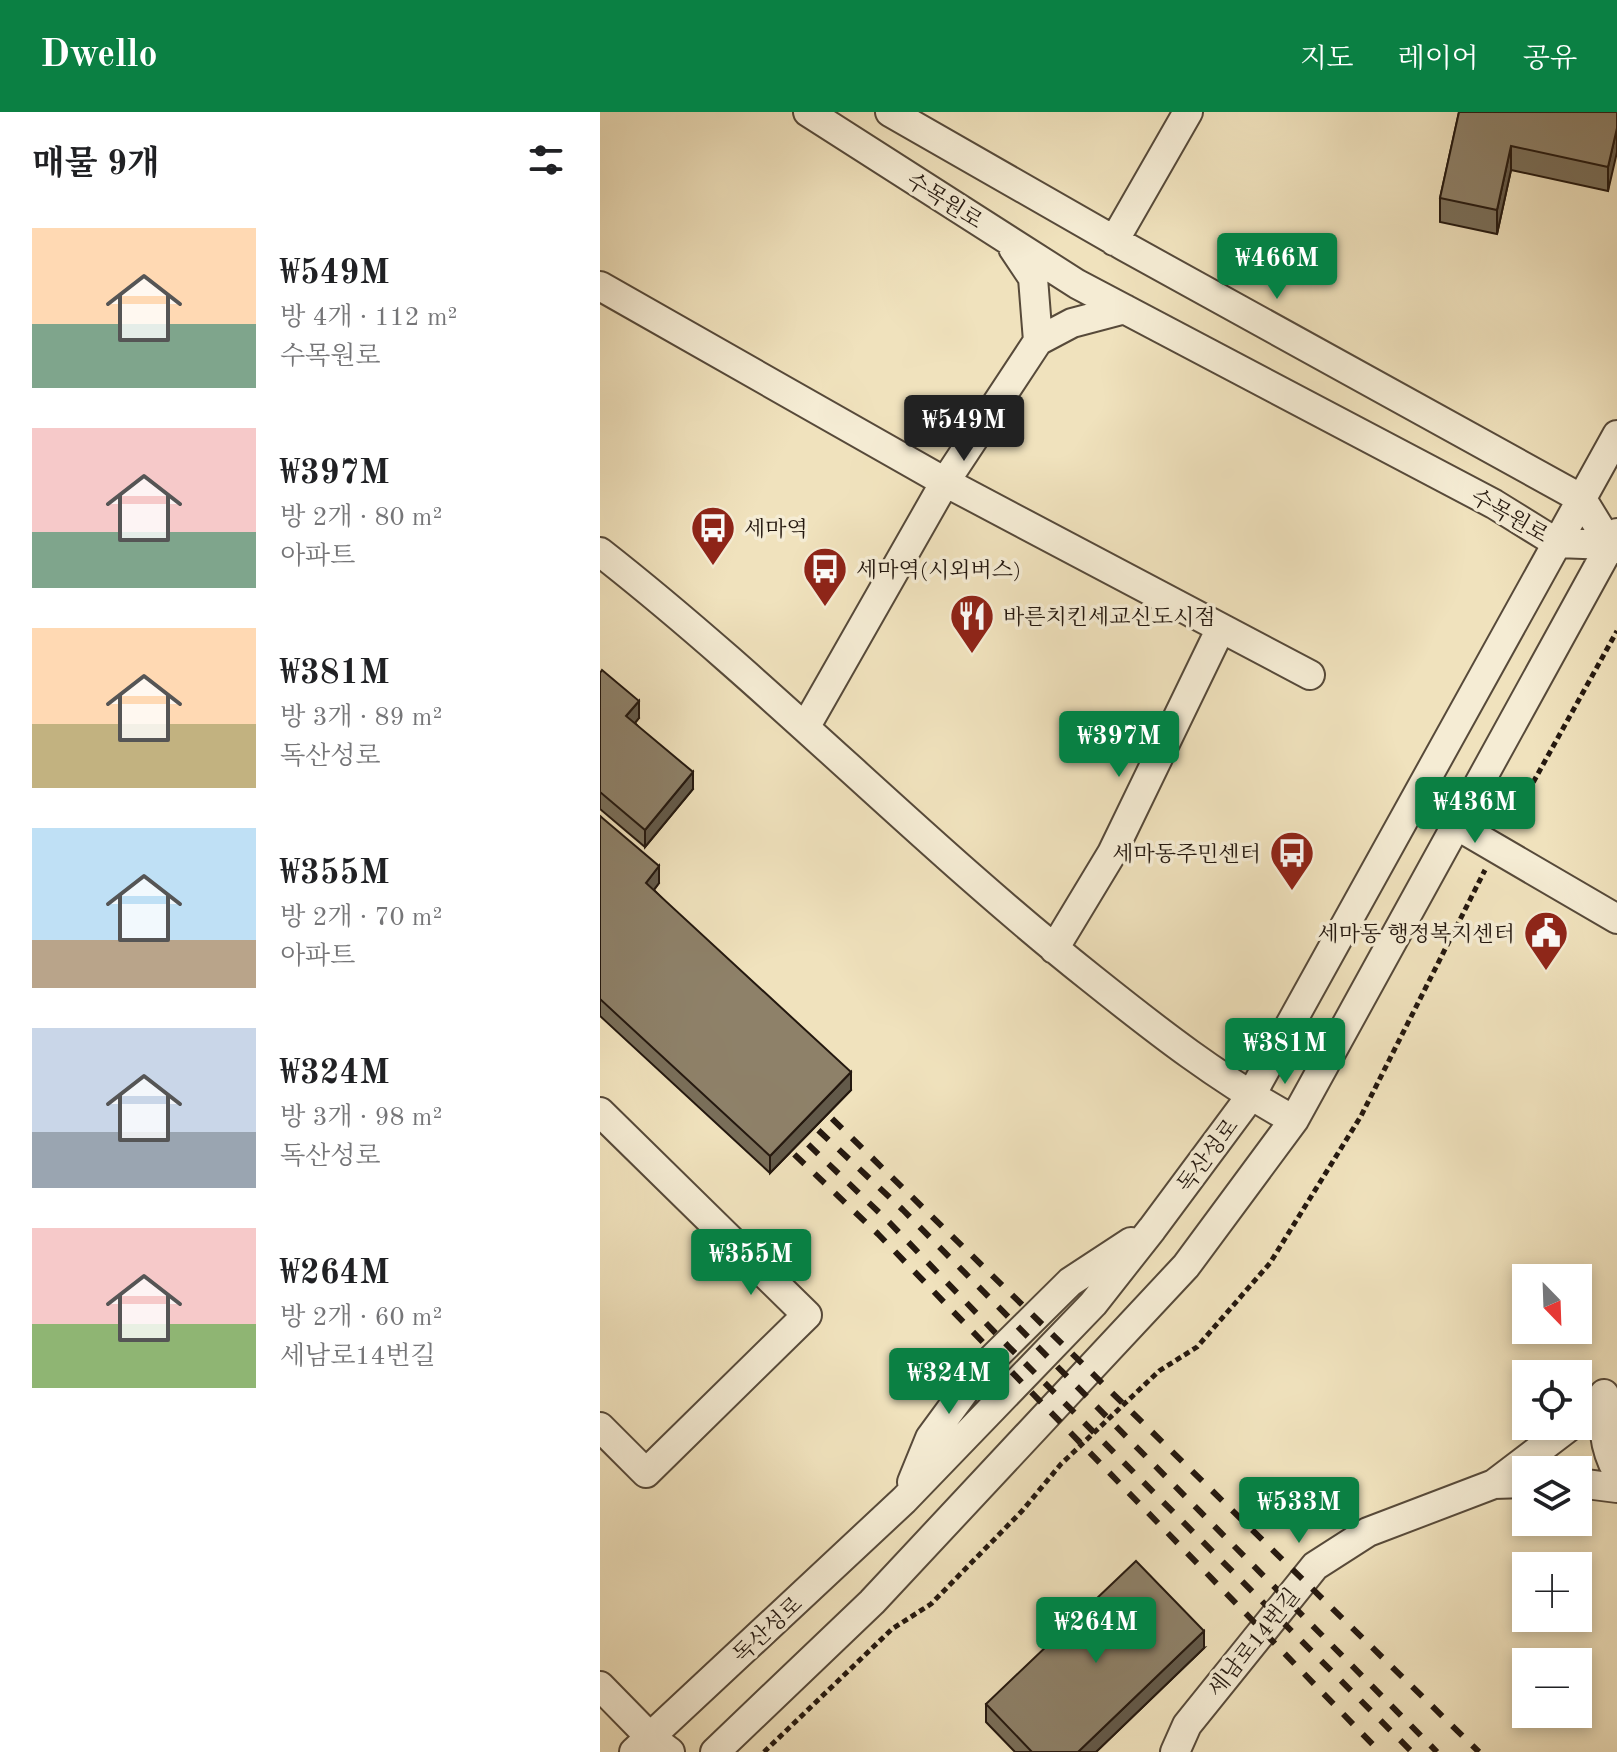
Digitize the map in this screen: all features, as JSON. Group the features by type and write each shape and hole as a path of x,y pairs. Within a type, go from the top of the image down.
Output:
{"street":[{"name":"수목원로","path":"808,112 1077,284 1494,504 1557,543 1615,542"},
{"path":"715,1752 872,1602 1186,1266 1294,1120 1615,542 1582,499 1114,241 890,112"},
{"path":"1114,241 1188,112"},
{"path":"1006,239 1033,278 1038,341"},
{"path":"600,286 945,482 1310,675"},
{"path":"806,726 945,482 1038,341 1072,323 1125,309"},
{"name":"독산성로","path":"652,1747 904,1500 1093,1304 1250,1097 1617,435"},
{"path":"600,552 806,726 845,765 1054,949 1177,1046 1250,1097 1294,1120"},
{"path":"1054,949 1112,853 1220,630"},
{"path":"1456,825 1617,919"},
{"path":"600,1112 807,1315 646,1473 600,1427"},
{"path":"1592,1405 1610,1385"},
{"path":"1610,1385 1603,1427 1610,1459 1617,1471"},
{"path":"1494,1484 1552,1440"},
{"name":"세남로14번길","path":"1175,1752 1187,1725 1315,1566 1368,1532 1494,1484 1512,1483"},
{"path":"1592,1485 1617,1488"},
{"path":"600,1686 652,1747"}],"building":[{"path":"1459,112 1617,112 1617,128 1608,167 1511,146 1497,210 1440,198"},
{"path":"602,670 639,701 626,716 693,772 645,830 600,792"},
{"path":"600,816 659,866 646,883 851,1072 770,1156 600,999"},
{"path":"1136,1561 1204,1631 1078,1752 1032,1752 986,1704"}],"railway":[{"path":"812,1099 1479,1752"},
{"path":"798,1111 903,1210 1437,1752"},
{"path":"788,1125 889,1222 1412,1752"},
{"path":"774,1135 878,1234 1380,1752"}],"place":[{"name":"세마역","path":"713,567"},
{"name":"세마역(시외버스)","path":"825,608"},
{"name":"바른치킨세교신도시점","path":"972,655"},
{"name":"세마동주민센터","path":"1292,892"},
{"name":"세마동 행정복지센터","path":"1546,972"}]}
